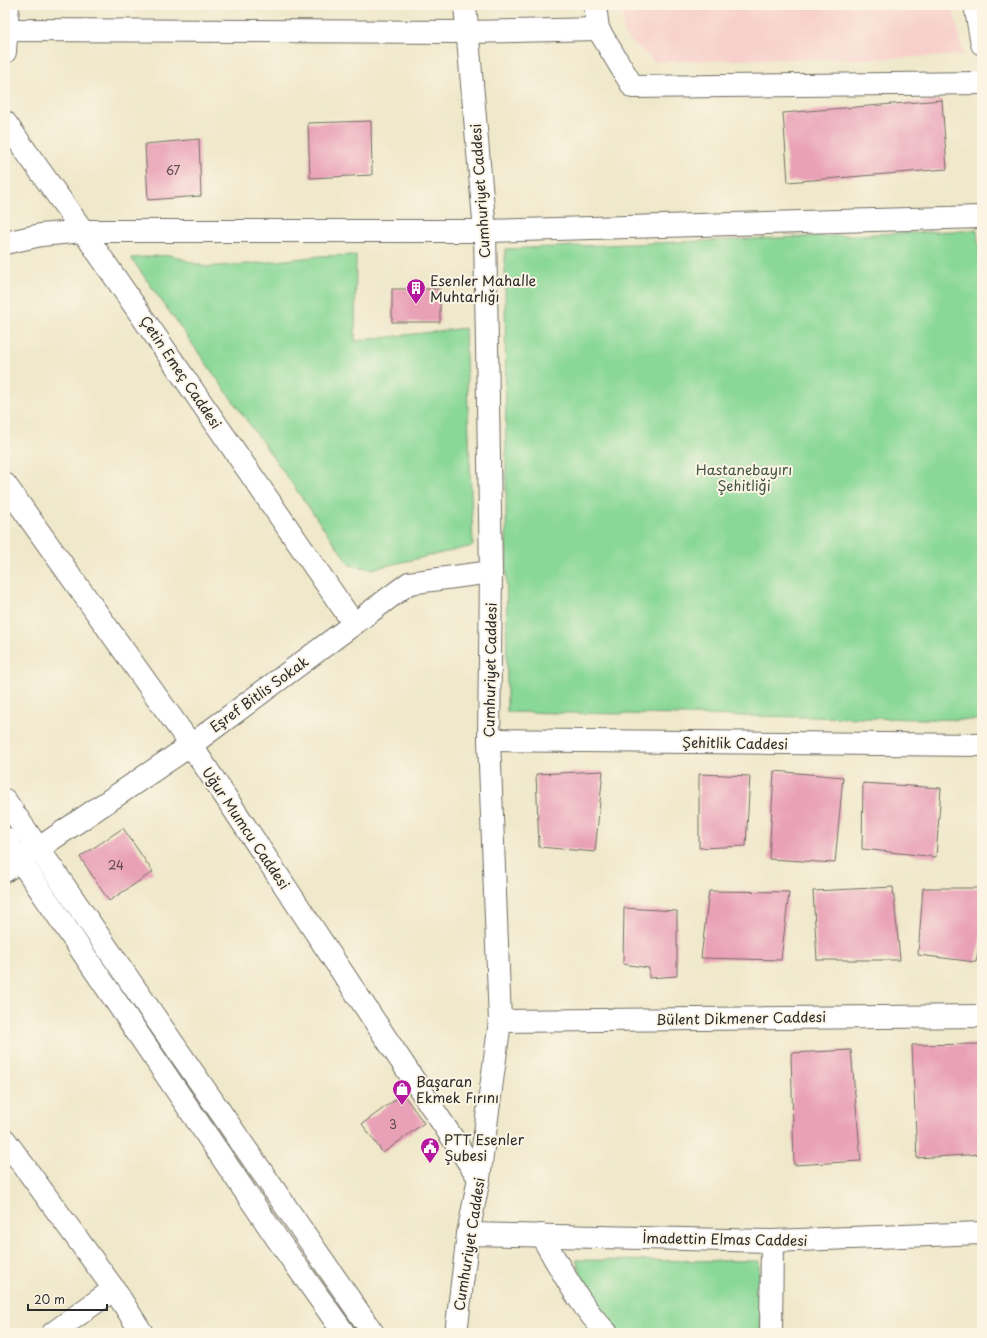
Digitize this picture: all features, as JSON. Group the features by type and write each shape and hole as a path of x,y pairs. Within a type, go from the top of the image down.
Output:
{"street":[{"path":"5,52 8,5"},
{"name":"Cumhuriyet Caddesi","path":"456,1333 468,1234 479,1178 500,1021 489,740 491,572 485,230 465,5"},
{"path":"595,5 598,28 633,87 982,83"},
{"path":"978,11 982,44"},
{"path":"6,30 467,32 598,28"},
{"name":"Çetin Emeç Caddesi","path":"5,122 83,231 354,624"},
{"path":"5,243 41,235 83,231 485,230 982,217"},
{"name":"Uğur Mumcu Caddesi","path":"5,484 191,745 479,1178"},
{"name":"Eşref Bitlis Sokak","path":"13,865 191,745 409,583 491,572"},
{"name":"Şehitlik Caddesi","path":"489,740 982,745"},
{"path":"5,800 372,1333"},
{"path":"5,838 13,865 344,1333"},
{"name":"Bülent Dikmener Caddesi","path":"500,1021 982,1016"},
{"path":"6,1144 114,1289 142,1333"},
{"name":"İmadettin Elmas Caddesi","path":"468,1234 772,1241 982,1233"},
{"path":"541,1235 571,1288 586,1309 608,1333"},
{"path":"771,1333 772,1241"},
{"path":"53,1333 114,1289"}],"shaded area":[{"path":"622,5 839,5 840,7 952,6 964,55 869,59 774,59 655,62 624,35"}],"green space":[{"name":"Hastanebayırı Şehitliği","path":"977,230 982,280 982,720 507,712 505,249"},
{"path":"171,255 205,267 261,263 320,256 356,255 355,341 465,328 473,546 372,569 350,565 131,258"},
{"path":"576,1260 759,1261 761,1333 617,1333 591,1301"}],"building":[{"path":"942,100 947,169 788,182 783,113"},
{"path":"371,121 372,175 310,178 308,123"},
{"path":"199,139 201,196 148,200 145,144"},
{"name":"Esenler Mahalle Muhtarlığı","path":"392,289 440,289 440,322 392,322"},
{"path":"603,771 595,852 539,847 536,774"},
{"path":"774,771 843,777 835,863 769,859"},
{"path":"699,774 750,776 746,846 699,848"},
{"path":"863,783 941,788 936,857 862,849"},
{"path":"123,828 153,872 109,901 80,857"},
{"path":"893,887 900,960 817,960 813,891"},
{"path":"923,888 982,888 982,931 976,962 918,955"},
{"path":"709,891 789,892 781,960 701,958"},
{"path":"624,908 677,911 677,976 649,978 649,968 623,964"},
{"path":"980,1044 982,1154 917,1158 912,1045"},
{"path":"851,1050 861,1161 794,1165 791,1053"},
{"path":"403,1094 424,1123 383,1153 362,1124"}],"place":[{"name":"Esenler Mahalle Muhtarlığı","path":"416,305"},
{"name":"Başaran Ekmek Fırını","path":"402,1106"},
{"name":"PTT Esenler Şubesi","path":"430,1164"}]}
